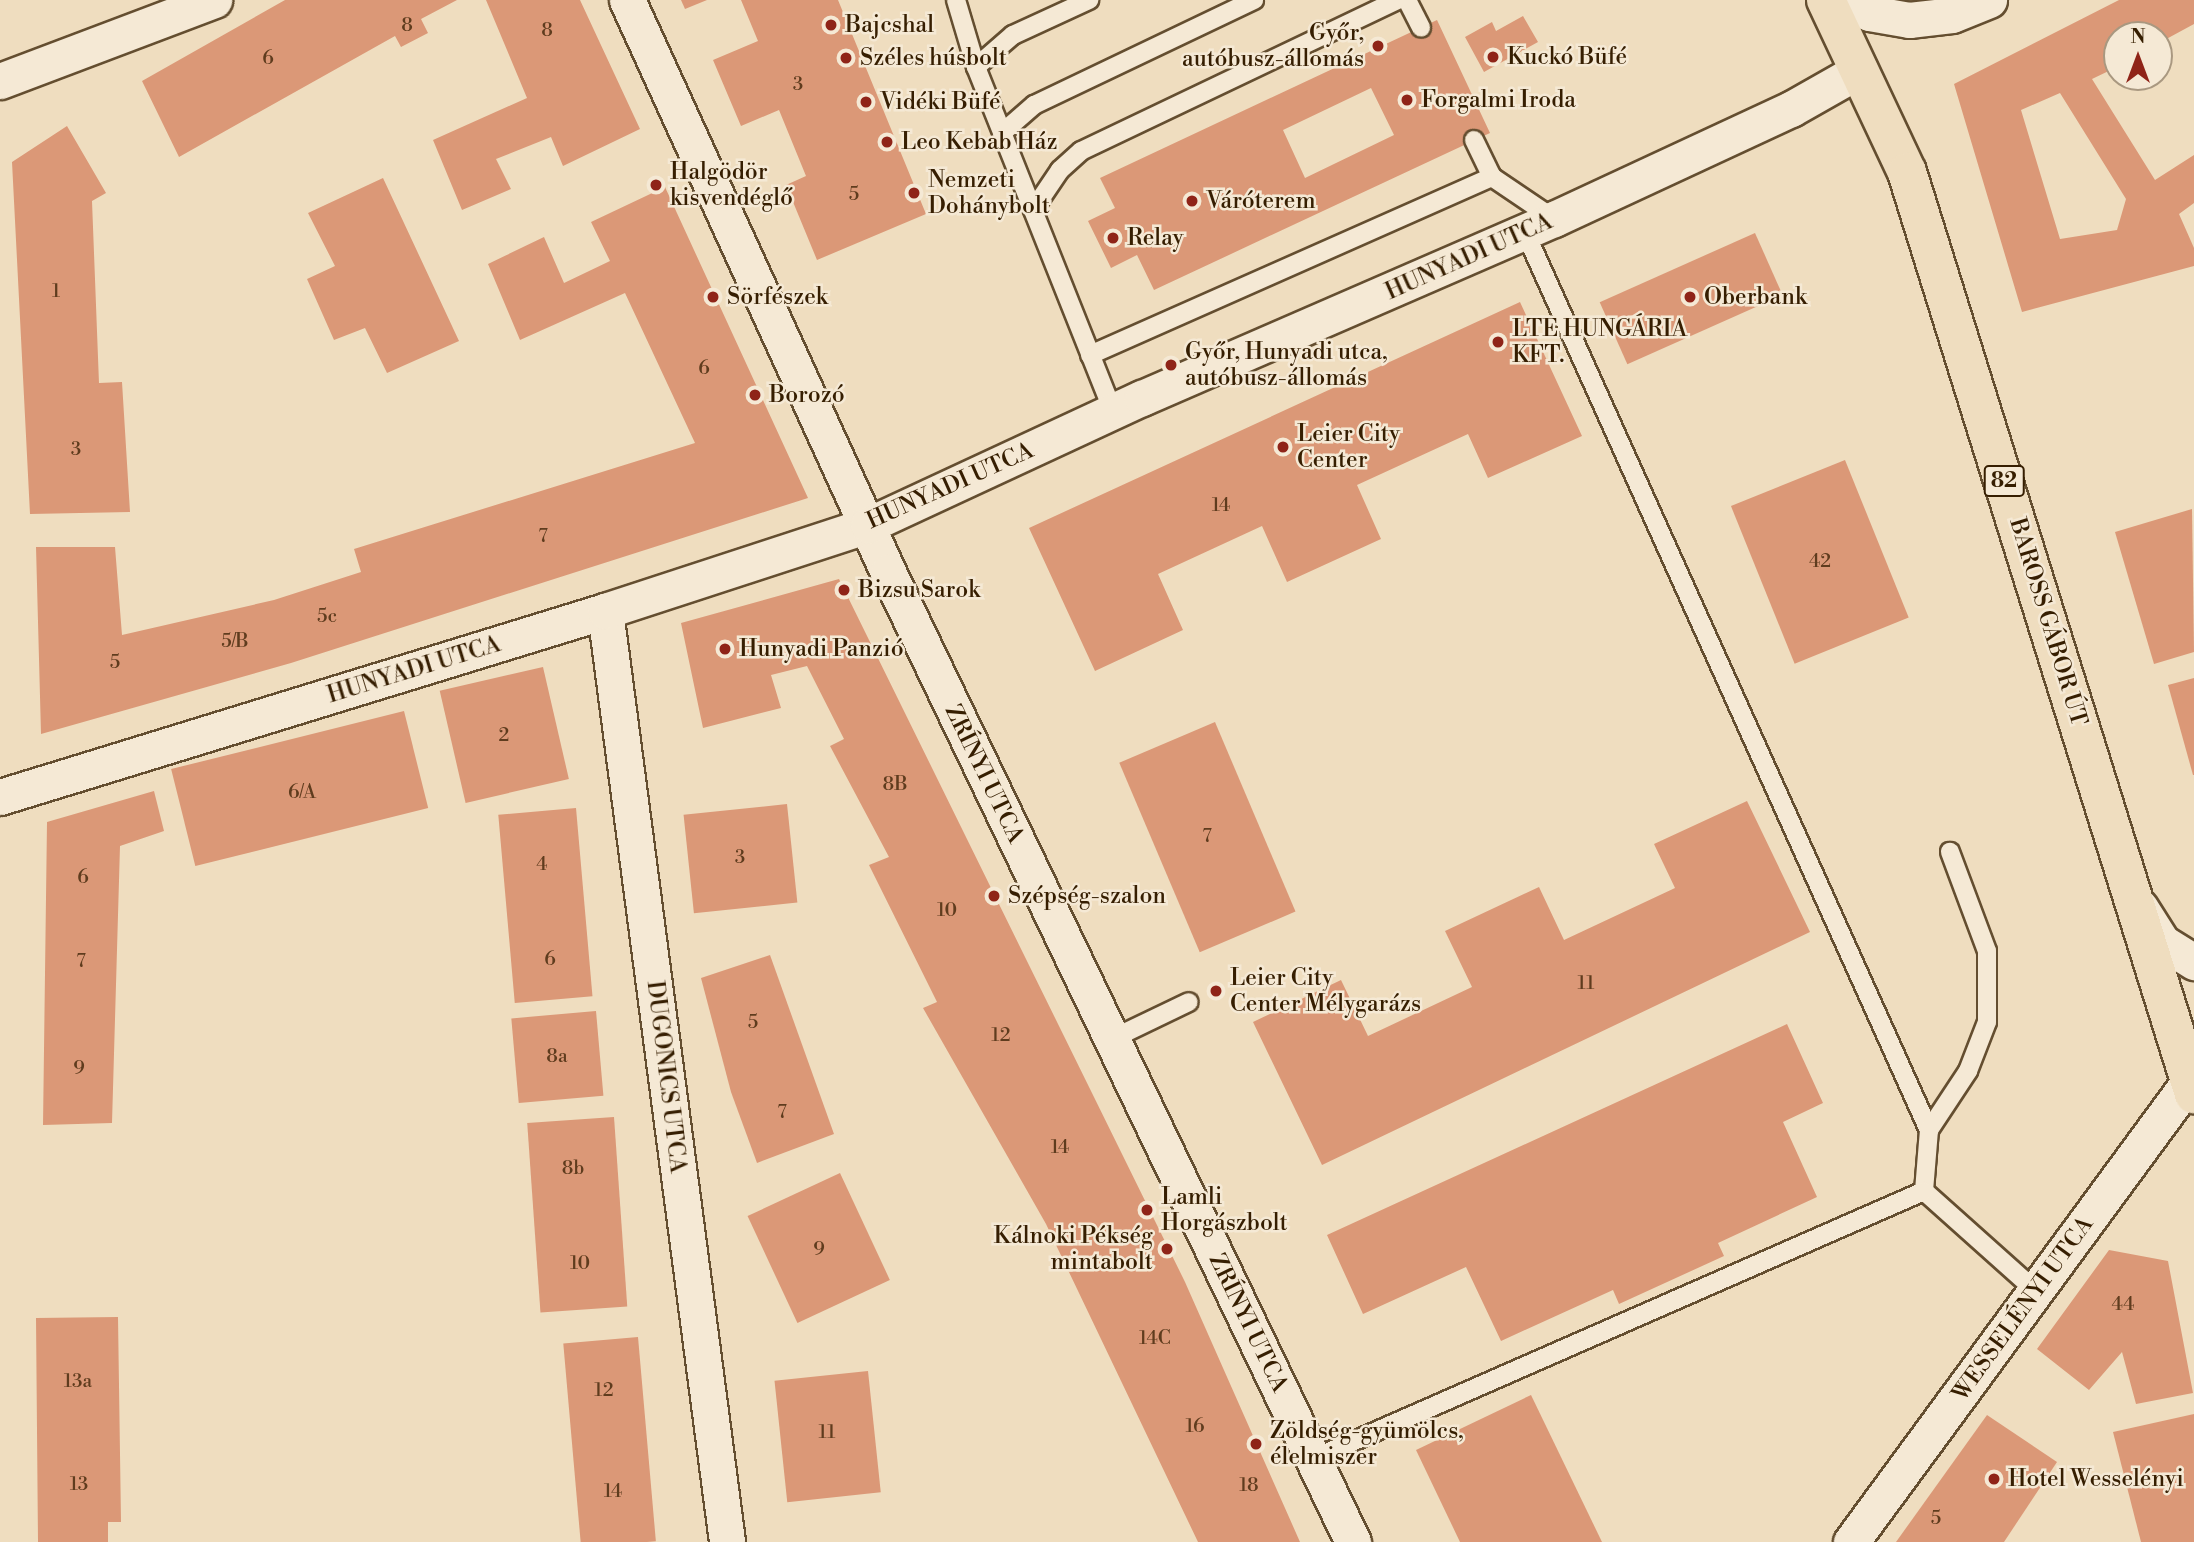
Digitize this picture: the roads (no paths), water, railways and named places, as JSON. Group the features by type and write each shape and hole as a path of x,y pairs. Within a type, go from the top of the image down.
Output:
{"main road":[{"name":"BAROSS GÁBOR ÚT","path":"1826,0 1907,172 2193,1083"}],"street":[{"path":"0,81 214,0"},
{"name":"ZRÍNYI UTCA","path":"627,0 868,525 1353,1542"},
{"path":"1837,0 1869,13 1909,20 1952,15 1989,0"},
{"name":"HUNYADI UTCA","path":"0,797 605,611 868,525 1113,411 1539,226 1791,109 1860,70"},
{"name":"DUGONICS UTCA","path":"605,611 727,1542"},
{"path":"2135,898 2162,942 2194,962"},
{"name":"WESSELÉNYI UTCA","path":"1851,1542 2193,1083"}],"lane":[{"path":"976,67 1013,35 1089,0"},
{"path":"1002,133 1034,105 1254,0"},
{"path":"1032,210 1060,170 1081,151 1398,0"},
{"path":"1407,0 1421,28"},
{"path":"958,2 976,67 1113,411"},
{"path":"1474,140 1492,177 1539,226 1929,1130 1924,1191"},
{"path":"1090,355 1492,177"},
{"path":"1929,1130 1968,1071 1987,1021 1987,951 1950,852"},
{"path":"1112,1039 1189,1002"},
{"path":"1312,1459 1924,1191"},
{"path":"1924,1191 2036,1292"}],"place":[{"name":"Bajcshal","path":"831,25"},
{"name":"Győr, autóbusz-állomás","path":"1378,46"},
{"name":"Kuckó Büfé","path":"1493,57"},
{"name":"Széles húsbolt","path":"846,58"},
{"name":"Forgalmi Iroda","path":"1407,100"},
{"name":"Vidéki Büfé","path":"866,102"},
{"name":"Leo Kebab Ház","path":"887,142"},
{"name":"Halgödör kisvendéglő","path":"656,185"},
{"name":"Nemzeti Dohánybolt","path":"914,193"},
{"name":"Váróterem","path":"1192,201"},
{"name":"Relay","path":"1113,238"},
{"name":"Sörfészek","path":"713,297"},
{"name":"Oberbank","path":"1690,297"},
{"name":"LTE HUNGÁRIA KFT.","path":"1498,342"},
{"name":"Győr, Hunyadi utca, autóbusz-állomás","path":"1171,365"},
{"name":"Borozó","path":"755,395"},
{"name":"Leier City Center","path":"1283,447"},
{"name":"Bizsu Sarok","path":"844,590"},
{"name":"Hunyadi Panzió","path":"725,649"},
{"name":"Szépség-szalon","path":"994,896"},
{"name":"Leier City Center Mélygarázs","path":"1216,991"},
{"name":"Lamli Horgászbolt","path":"1147,1210"},
{"name":"Kálnoki Pékség mintabolt","path":"1167,1249"},
{"name":"Zöldség-gyümölcs, élelmiszer","path":"1256,1444"},
{"name":"Hotel Wesselényi","path":"1994,1479"}]}
